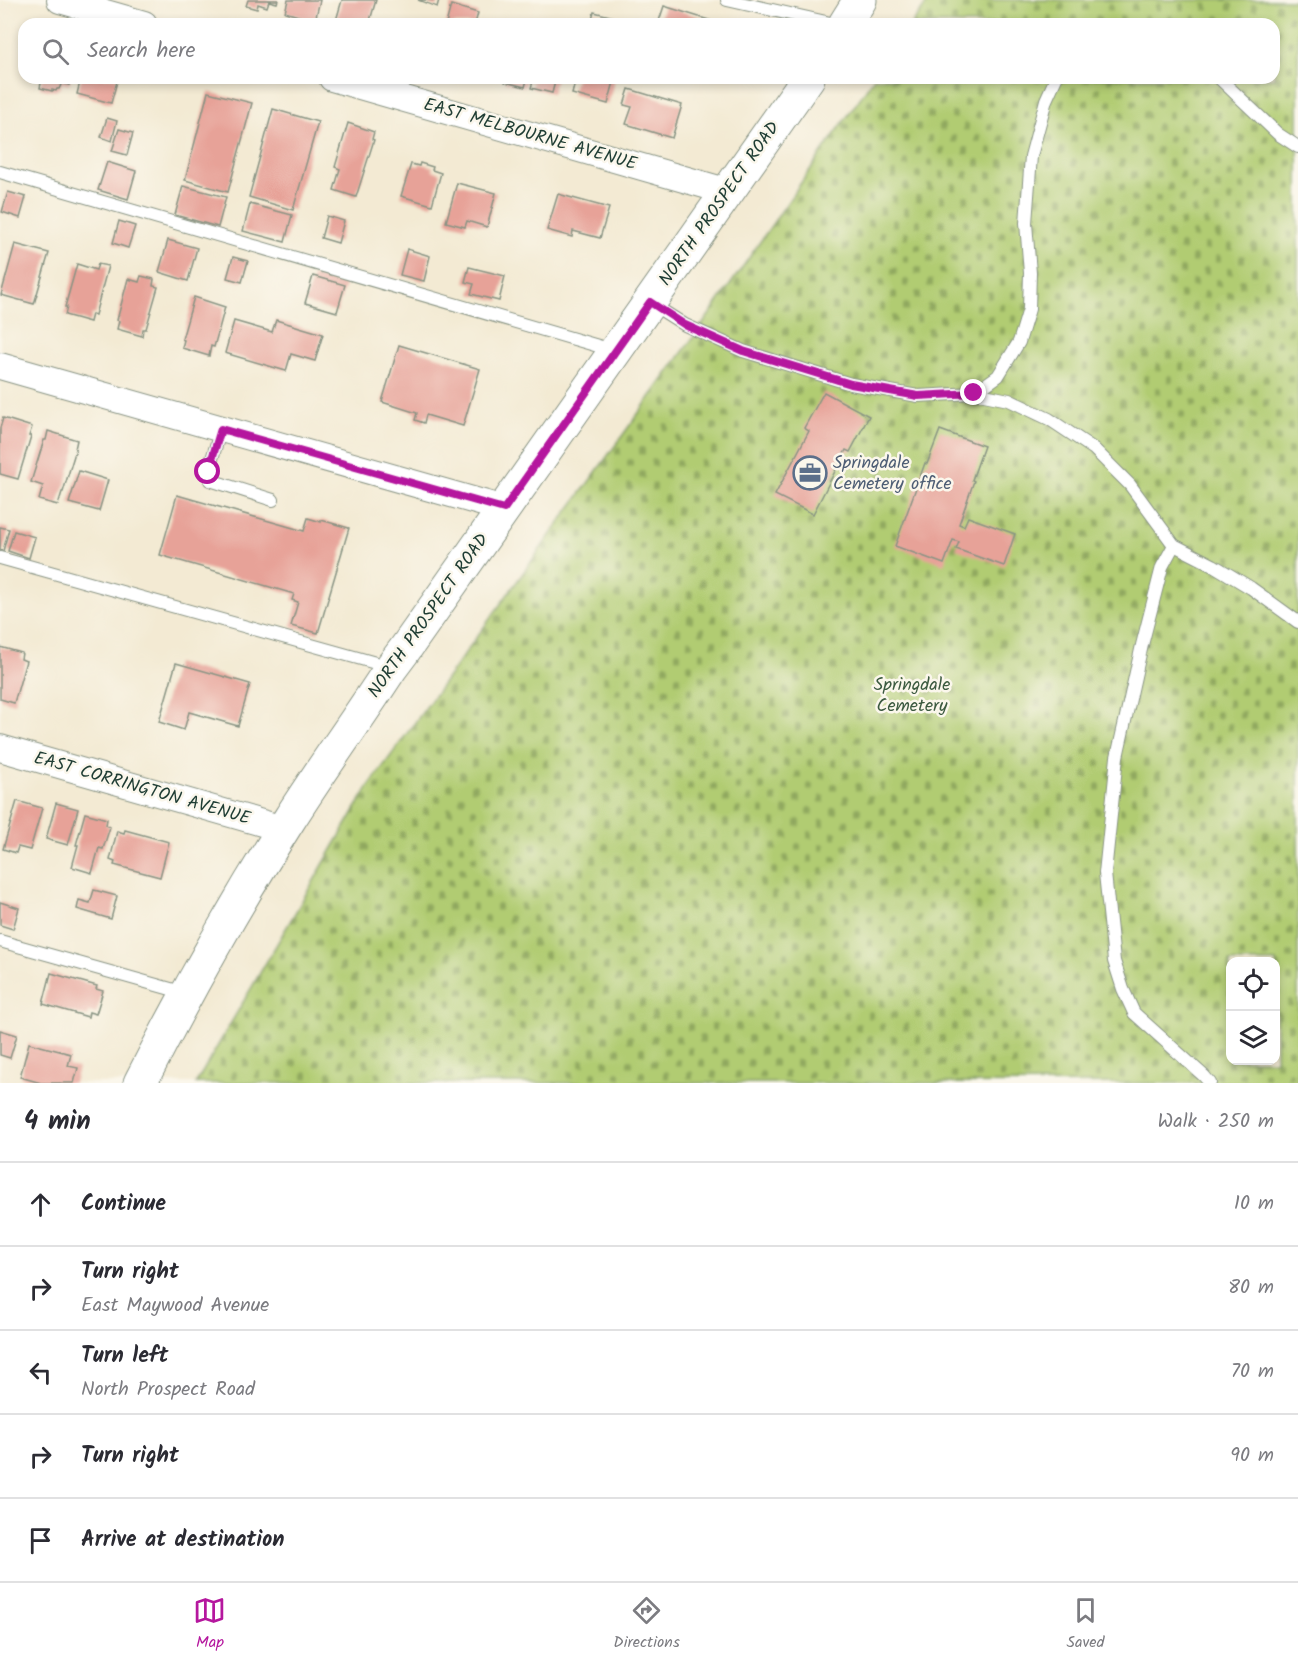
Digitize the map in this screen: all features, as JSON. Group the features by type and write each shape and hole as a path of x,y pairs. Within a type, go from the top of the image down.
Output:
{"main road":[{"path":"849,18 860,0"},
{"name":"NORTH PROSPECT ROAD","path":"140,1083 186,994 284,829 391,668 804,84"}],"street":[{"path":"60,0 123,18"},
{"name":"EAST MELBOURNE AVENUE","path":"353,84 729,192"},
{"path":"0,366 504,509"},
{"name":"EAST CORRINGTON AVENUE","path":"0,748 284,829"}],"lane":[{"path":"727,0 808,18"},
{"path":"974,393 998,376 1018,342 1029,309 1030,273 1026,224 1031,156 1046,100 1053,84"},
{"path":"1225,84 1278,134 1298,147"},
{"path":"0,172 616,351"},
{"path":"650,302 685,325 743,351 851,384 918,396 974,393 1009,400 1049,418 1094,449 1130,485 1174,545 1251,588 1298,622"},
{"path":"221,429 208,472 210,480 273,500"},
{"path":"1174,545 1162,567 1117,757 1105,873 1114,961 1134,1013 1210,1083"},
{"path":"0,558 391,668"},
{"path":"0,941 186,994"}],"green space":[{"name":"Springdale Cemetery","path":"929,0 1298,0 1298,1083 196,1083 369,786 698,331 870,84 1280,84 1280,18 916,18"}],"building":[{"path":"248,0 278,0 277,3 269,1 267,7 258,4 257,9 246,6"},
{"path":"288,0 320,0 316,18 305,18 285,12"},
{"path":"342,0 376,0 371,18 337,18"},
{"path":"418,0 439,0 437,7"},
{"path":"451,5 478,13 477,18 448,18"},
{"path":"664,6 702,18 660,18"},
{"path":"594,12 618,18 592,18"},
{"path":"41,84 62,84 56,91 40,88"},
{"path":"80,84 116,84 111,103 77,94"},
{"path":"532,84 554,84 552,93 531,88"},
{"path":"574,84 613,84 608,104 572,94"},
{"path":"629,89 682,105 672,138 626,124 632,107 624,105"},
{"path":"208,92 252,103 228,192 185,180"},
{"path":"273,109 318,122 293,210 249,197"},
{"path":"107,118 117,121 112,141 101,137"},
{"path":"348,123 374,132 372,139 374,140 356,197 334,190 340,169 335,167"},
{"path":"119,129 133,133 127,155 112,151"},
{"path":"107,162 136,171 128,199 98,190"},
{"path":"420,163 433,167 432,170 441,173 432,205 401,196 411,164 419,166"},
{"path":"457,183 496,193 487,227 467,221 465,227 446,222"},
{"path":"183,186 226,197 218,227 175,215"},
{"path":"8,192 26,197 20,218 2,212"},
{"path":"558,194 609,208 600,238 573,231 572,237 547,230"},
{"path":"250,204 292,215 285,242 243,231"},
{"path":"327,216 344,221 338,243 321,238"},
{"path":"119,221 135,226 128,248 113,243"},
{"path":"168,240 197,248 188,281 159,272"},
{"path":"15,244 49,253 34,304 1,295"},
{"path":"407,249 430,256 424,281 400,275"},
{"path":"233,257 248,261 242,282 227,278"},
{"path":"77,264 96,270 98,264 108,266 95,315 92,314 90,322 65,315 67,307 65,307"},
{"path":"469,267 505,276 499,301 471,294 474,284 465,282"},
{"path":"141,276 154,279 153,286 158,287 142,336 117,329 119,321 117,320 128,279 139,282"},
{"path":"313,276 345,285 337,312 305,303"},
{"path":"194,297 225,307 214,347 211,346 209,356 182,348 184,340 182,339"},
{"path":"276,320 323,334 315,361 291,354 286,371 225,353 234,321 272,332"},
{"path":"399,345 480,369 463,426 426,415 424,423 415,420 417,413 382,402"},
{"name":"Springdale Cemetery office","path":"824,392 869,416 850,452 846,450 813,514 775,495 809,431 804,428"},
{"path":"3,418 32,427 18,479 0,474 0,428"},
{"path":"940,430 984,446 959,524 964,526 968,517 1015,534 1004,566 956,549 959,542 953,540 944,564 895,546 925,463 927,464"},
{"path":"48,431 77,440 58,505 39,500 43,486 31,482"},
{"path":"79,471 108,480 99,511 69,503"},
{"path":"177,495 304,531 308,518 349,528 318,633 291,626 298,602 292,600 294,594 160,555"},
{"path":"0,527 9,529 3,551 0,550"},
{"path":"14,531 35,537 29,558 8,551"},
{"path":"0,647 22,653 21,659 26,661 14,703 0,699"},
{"path":"176,663 250,684 238,726 189,712 184,730 159,722"},
{"path":"17,801 42,808 30,850 18,847 16,853 3,849"},
{"path":"56,803 78,809 68,845 46,839"},
{"path":"85,813 107,819 106,825 110,827 103,849 99,848 92,873 72,867"},
{"path":"125,830 169,842 160,877 114,865 115,862 110,860 117,831 124,833"},
{"path":"94,890 117,896 111,919 77,909 79,900 90,903"},
{"path":"0,902 19,908 13,929 0,925"},
{"path":"51,973 97,986 96,989 103,991 96,1014 89,1012 88,1017 43,1004"},
{"path":"0,1030 17,1035 10,1058 0,1055"},
{"path":"29,1043 71,1054 68,1066 78,1068 74,1083 41,1083 20,1077"}],"place":[{"name":"Springdale Cemetery office","path":"810,473"}],"route":[{"path":"208,472 221,429 504,509 650,302 685,325 743,351 851,384 918,396 974,393"}]}
